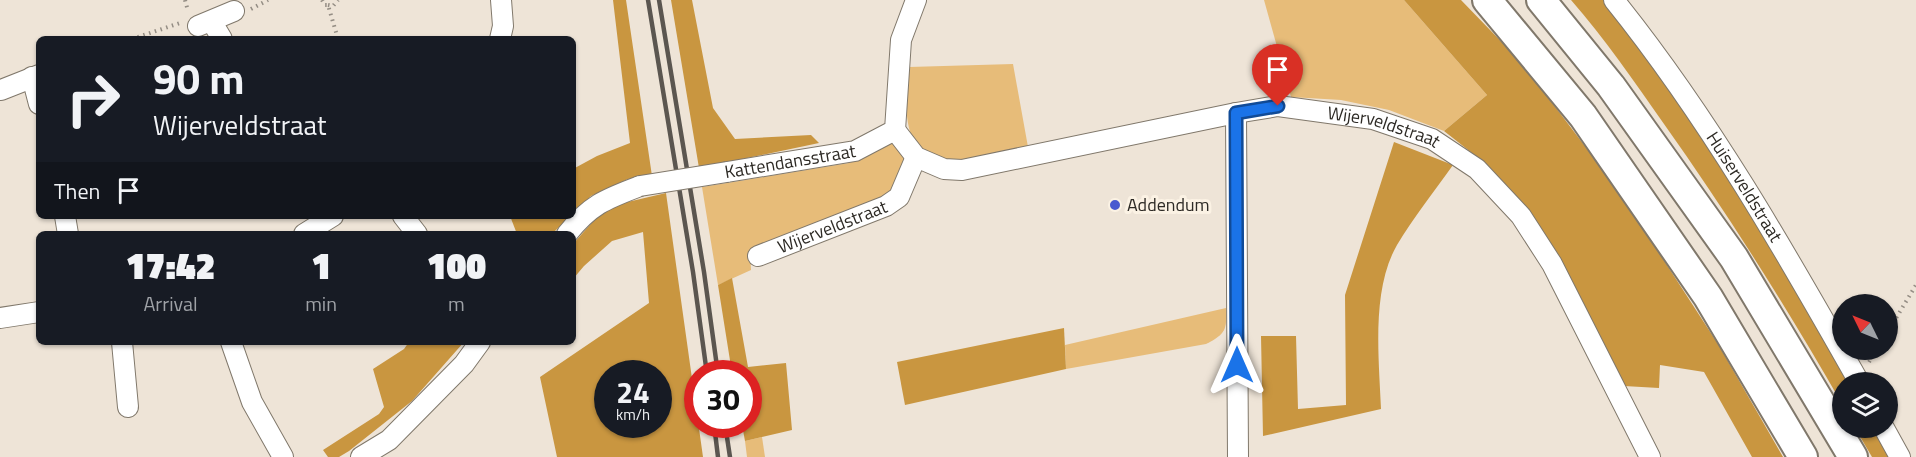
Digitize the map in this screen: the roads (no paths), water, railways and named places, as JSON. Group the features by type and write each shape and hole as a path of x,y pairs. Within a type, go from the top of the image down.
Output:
{"highway":[{"path":"1487,0 1583,116 1708,297 1803,457"},
{"path":"1541,0 1611,86 1734,258 1852,457"}],"street":[{"path":"500,36 501,0"},
{"path":"895,130 901,40 916,0"},
{"name":"Huiserveldstraat","path":"1614,0 1639,31 1691,105 1754,201 1853,372"},
{"path":"218,36 200,23 234,10"},
{"path":"1,90 36,76"},
{"name":"Wijerveldstraat","path":"895,130 916,157 944,169 962,170 1278,106 1373,118 1432,139 1477,169 1521,216 1552,264 1650,457"},
{"path":"1236,113 1238,457"},
{"name":"Kattendansstraat","path":"569,231 600,201 640,186 855,151 895,130"},
{"name":"Wijerveldstraat","path":"758,256 886,206 899,197 916,157"},
{"path":"310,226 326,219"},
{"path":"405,219 415,231"},
{"path":"0,318 36,312"},
{"path":"122,345 128,407"},
{"path":"232,345 252,402 283,457"},
{"path":"361,457 389,440 464,364 478,345"},
{"path":"1890,438 1900,457"}],"railway":[{"path":"648,0 693,272 705,360"},
{"path":"659,0 704,272 716,360"},
{"path":"716,438 718,457"},
{"path":"727,438 730,457"}],"place":[{"name":"Addendum","path":"1115,205"}]}
